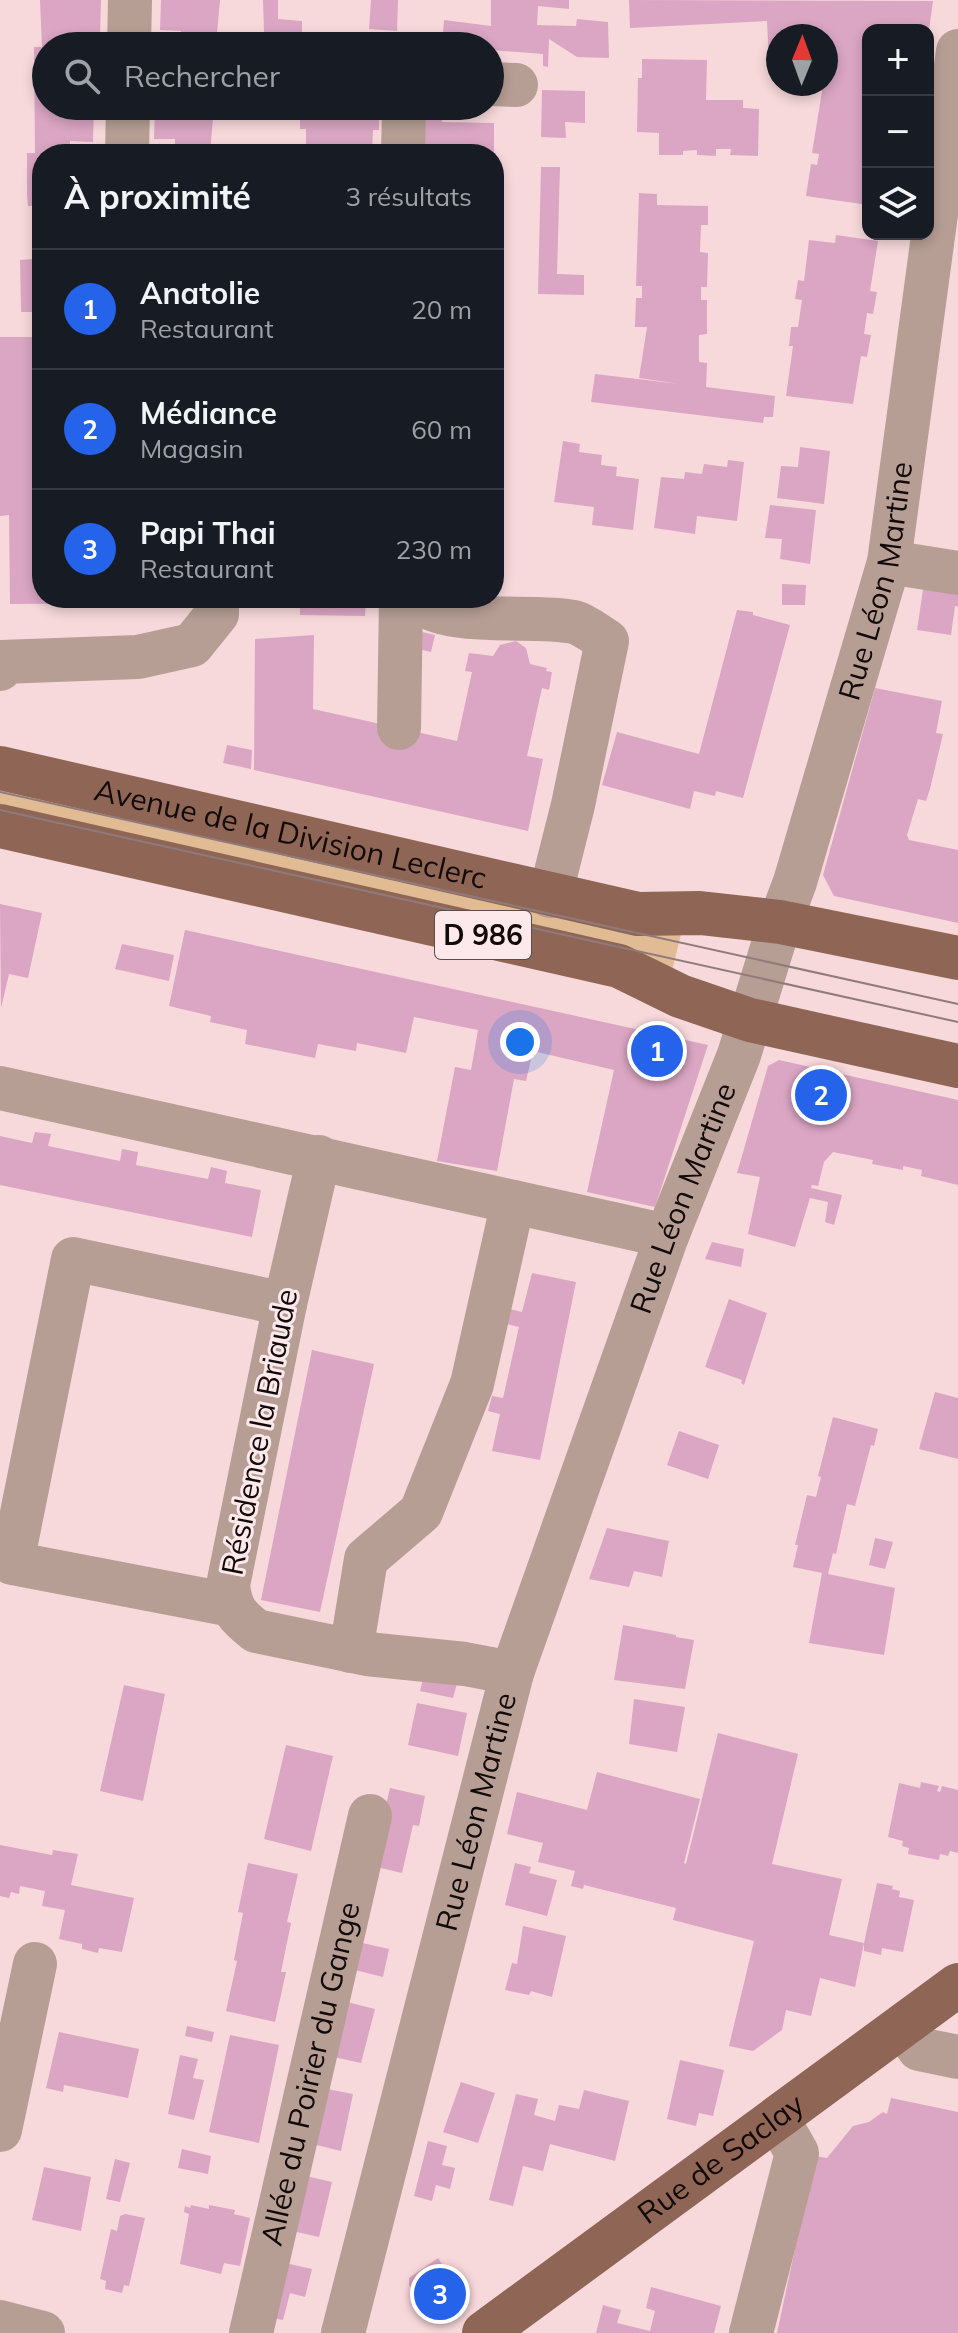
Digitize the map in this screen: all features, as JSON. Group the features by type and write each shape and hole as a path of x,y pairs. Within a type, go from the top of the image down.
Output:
{"main road":[{"name":"Avenue de la Division Leclerc","path":"0,768 638,914 700,913 780,922 958,958"},
{"name":"Avenue de la Division Leclerc","path":"0,826 619,966 680,996 750,1020 958,1066"},
{"name":"Rue de Saclay","path":"484,2333 958,1985"}],"street":[{"path":"129,32 130,0"},
{"name":"Rue Léon Martine","path":"343,2333 512,1673 667,1236 739,1055 795,882 889,562 958,51"},
{"path":"127,144 128,120"},
{"path":"403,144 404,120"},
{"path":"889,562 958,573"},
{"path":"0,669 1,662 138,657 192,645 217,614 217,608"},
{"path":"399,728 401,608"},
{"path":"427,608 462,616 576,622 607,641 573,805 550,896"},
{"path":"0,1088 667,1236"},
{"name":"Résidence la Briaude","path":"319,1157 285,1304 228,1585 231,1605 242,1620 256,1631 351,1651 465,1664 512,1673"},
{"path":"351,1651 366,1559 421,1512 472,1384 513,1202"},
{"path":"231,1605 12,1563 18,1443 73,1259 285,1304"},
{"name":"Allée du Poirier du Gange","path":"251,2333 370,1816"},
{"path":"0,2130 35,1964"},
{"path":"903,2026 919,2049 958,2057"},
{"path":"751,2333 797,2153 777,2118"},
{"path":"0,2322 43,2333"}],"shaded area":[{"path":"0,783 684,922 670,979 0,820"}],"building":[{"path":"40,0 101,0 100,32 41,32"},
{"path":"161,0 220,0 217,32 160,30"},
{"path":"263,0 278,0 278,19 302,21 302,32 264,32"},
{"path":"371,0 398,0 397,31 369,29"},
{"path":"491,0 569,0 569,9 538,6 537,25 576,26 577,19 608,22 609,58 577,57 549,39 548,67 543,66 543,54 504,51 504,32 443,32 444,20 491,26"},
{"path":"629,0 933,1 930,24 862,24 862,204 806,196 811,164 817,165 819,154 812,153 821,96 838,96 838,24 767,24 767,21 630,28"},
{"path":"642,59 707,60 706,100 743,100 743,108 759,109 758,156 730,155 731,149 716,149 716,156 697,155 697,150 683,151 683,155 659,155 659,133 637,132 638,78 642,78"},
{"path":"542,90 585,91 585,123 565,122 566,138 541,137"},
{"path":"35,120 94,120 93,142 35,144"},
{"path":"155,120 213,120 211,144 175,144 175,139 154,139"},
{"path":"300,120 379,120 379,130 373,130 372,144 306,144 306,129 300,129"},
{"path":"422,120 494,123 494,144 421,144"},
{"path":"27,153 32,153 32,206 28,206"},
{"path":"541,167 560,167 557,274 584,275 584,295 538,294"},
{"path":"639,193 657,194 657,205 708,206 708,225 701,225 700,252 708,253 707,287 701,287 701,300 707,300 707,334 699,335 699,362 707,363 706,387 775,396 773,417 764,417 763,423 591,402 595,374 680,384 639,378 647,327 635,327 636,298 642,298 642,286 636,286"},
{"path":"836,235 878,241 870,291 877,292 873,314 867,313 864,334 871,335 867,357 861,356 853,404 786,396 793,346 789,346 791,327 798,327 802,300 795,299 798,280 804,281 809,240 835,243"},
{"path":"32,259 32,312 21,312 20,260"},
{"path":"0,337 32,337 32,604 10,604 9,515 0,516"},
{"path":"563,441 580,444 579,452 602,455 601,465 617,467 616,476 639,479 633,530 592,525 594,507 554,502"},
{"path":"800,447 830,451 824,504 777,498 781,466 798,467"},
{"path":"728,460 744,462 737,521 697,516 695,534 654,528 661,477 684,479 685,472 702,474 704,464 727,467"},
{"path":"770,505 816,510 810,564 780,559 782,539 765,538"},
{"path":"924,583 958,589 958,607 955,606 951,635 917,630"},
{"path":"782,584 806,585 805,605 782,605"},
{"path":"300,608 365,608 365,616 300,615"},
{"path":"737,610 753,612 753,615 790,625 743,798 716,791 715,796 694,791 690,809 602,785 617,732 699,754"},
{"path":"418,631 435,635 431,652 414,648"},
{"path":"314,635 313,709 457,741 472,672 465,671 469,653 493,656 500,645 516,641 526,648 530,664 552,672 549,690 542,688 527,756 543,759 528,831 254,770 255,639"},
{"path":"875,688 942,701 936,733 943,734 930,789 926,801 918,799 907,835 909,840 958,850 958,923 834,896 823,875"},
{"path":"227,745 252,750 251,769 223,763"},
{"path":"0,904 42,913 28,978 9,974 1,1008"},
{"path":"185,930 708,1045 655,1207 587,1192 614,1070 533,1051 526,1081 514,1079 497,1171 437,1161 455,1067 471,1070 478,1030 414,1017 406,1053 357,1043 356,1051 318,1044 315,1058 245,1044 247,1030 210,1022 211,1016 169,1006"},
{"path":"122,944 174,955 169,981 115,969"},
{"path":"779,1060 958,1100 958,1185 921,1176 922,1170 872,1164 873,1160 833,1152 824,1162 818,1186 812,1185 811,1188 842,1195 834,1225 825,1222 828,1202 810,1198 795,1247 748,1234 760,1177 737,1173 768,1066"},
{"path":"35,1132 51,1134 48,1146 120,1161 122,1149 138,1152 136,1165 208,1179 211,1167 227,1171 225,1183 261,1190 252,1237 0,1185 0,1136 32,1143"},
{"path":"712,1242 744,1249 741,1267 705,1259"},
{"path":"532,1273 576,1282 540,1460 492,1451 500,1414 488,1411 492,1396 503,1398 519,1327 507,1324 510,1309 522,1312"},
{"path":"729,1299 767,1313 744,1385 742,1380 705,1367"},
{"path":"312,1350 374,1364 320,1612 261,1600"},
{"path":"935,1392 958,1398 958,1459 919,1449"},
{"path":"833,1417 878,1429 855,1506 847,1504 836,1554 833,1553 828,1574 895,1588 884,1655 809,1643 822,1573 793,1567 798,1545 795,1545 807,1495 816,1497 821,1477 818,1476"},
{"path":"679,1431 719,1445 708,1479 667,1465"},
{"path":"607,1528 669,1541 662,1577 634,1571 629,1587 589,1579"},
{"path":"875,1538 893,1542 885,1569 869,1565"},
{"path":"623,1625 694,1640 685,1689 614,1680"},
{"path":"423,1679 458,1680 453,1698 420,1691"},
{"path":"124,1685 165,1694 143,1801 100,1791"},
{"path":"634,1699 685,1707 677,1752 629,1744"},
{"path":"417,1703 467,1713 458,1756 408,1745"},
{"path":"718,1733 798,1754 772,1864 842,1879 829,1935 864,1943 855,1987 820,1978 811,2016 786,2010 782,2030 753,2051 729,2046 754,1941 673,1920 676,1908 584,1885 583,1889 571,1886 575,1871 538,1862 543,1843 507,1834 517,1792 587,1810 597,1772 700,1799 686,1864"},
{"path":"286,1745 333,1756 311,1851 264,1839"},
{"path":"921,1782 939,1786 937,1791 940,1792 942,1786 958,1790 958,1853 950,1851 948,1856 940,1854 939,1860 908,1854 909,1848 902,1846 903,1841 888,1837 899,1783 920,1788"},
{"path":"390,1788 425,1796 419,1826 413,1825 402,1873 372,1866"},
{"path":"0,1845 52,1855 53,1850 78,1854 71,1885 134,1898 122,1952 99,1948 98,1953 82,1949 82,1944 59,1939 65,1910 42,1906 45,1891 20,1886 19,1894 11,1892 9,1898 0,1896"},
{"path":"248,1863 298,1874 287,1922 291,1923 281,1972 286,1972 275,2022 226,2011 237,1961 234,1960 243,1913 238,1912"},
{"path":"515,1863 531,1867 529,1873 557,1880 547,1916 505,1905"},
{"path":"877,1883 893,1886 892,1889 900,1891 899,1897 914,1900 903,1952 882,1948 881,1955 864,1951"},
{"path":"523,1926 566,1936 552,1997 531,1991 529,1995 505,1990 512,1963 517,1964"},
{"path":"358,1942 389,1949 383,1977 351,1969"},
{"path":"343,2001 375,2009 361,2063 329,2056"},
{"path":"187,2026 214,2032 212,2042 185,2036"},
{"path":"59,2032 139,2049 128,2098 64,2085 63,2092 46,2088"},
{"path":"230,2035 279,2045 259,2143 209,2132"},
{"path":"180,2055 198,2059 193,2078 204,2080 194,2120 168,2114"},
{"path":"680,2060 724,2070 713,2116 699,2113 696,2126 667,2119"},
{"path":"461,2082 495,2093 478,2143 443,2132"},
{"path":"322,2088 353,2094 341,2151 308,2143"},
{"path":"584,2090 629,2101 615,2161 550,2144 543,2171 523,2166 513,2206 489,2200 516,2094 538,2099 534,2115 555,2121 559,2105 579,2109"},
{"path":"891,2098 958,2112 958,2333 777,2333 815,2156 827,2158 853,2126 869,2122 883,2112 887,2114"},
{"path":"428,2141 447,2146 442,2165 455,2168 450,2189 436,2185 432,2201 414,2196"},
{"path":"182,2149 211,2156 208,2174 178,2168"},
{"path":"115,2159 130,2163 120,2202 106,2199"},
{"path":"44,2167 91,2177 81,2231 32,2220"},
{"path":"302,2175 332,2182 319,2237 288,2230"},
{"path":"191,2205 235,2210 234,2214 250,2218 240,2266 224,2263 221,2274 180,2264 189,2214 184,2212 185,2206 190,2208"},
{"path":"120,2216 145,2218 129,2286 124,2285 122,2293 105,2289 106,2281 100,2279 111,2229 117,2231"},
{"path":"438,2258 449,2275 454,2271 457,2276 461,2273 467,2283 463,2303 436,2323 409,2285 409,2278"},
{"path":"281,2262 312,2269 305,2297 290,2293 283,2320 268,2317"},
{"path":"651,2287 721,2306 714,2333 596,2333 603,2305 621,2310 617,2323 650,2331 655,2311 646,2308"}],"tram line":[{"path":"0,792 958,1004"},
{"path":"0,810 958,1022"}],"place":[{"name":"Anatolie","path":"657,1051"},
{"name":"Médiance","path":"821,1095"},
{"name":"Papi Thai","path":"440,2294"}]}
